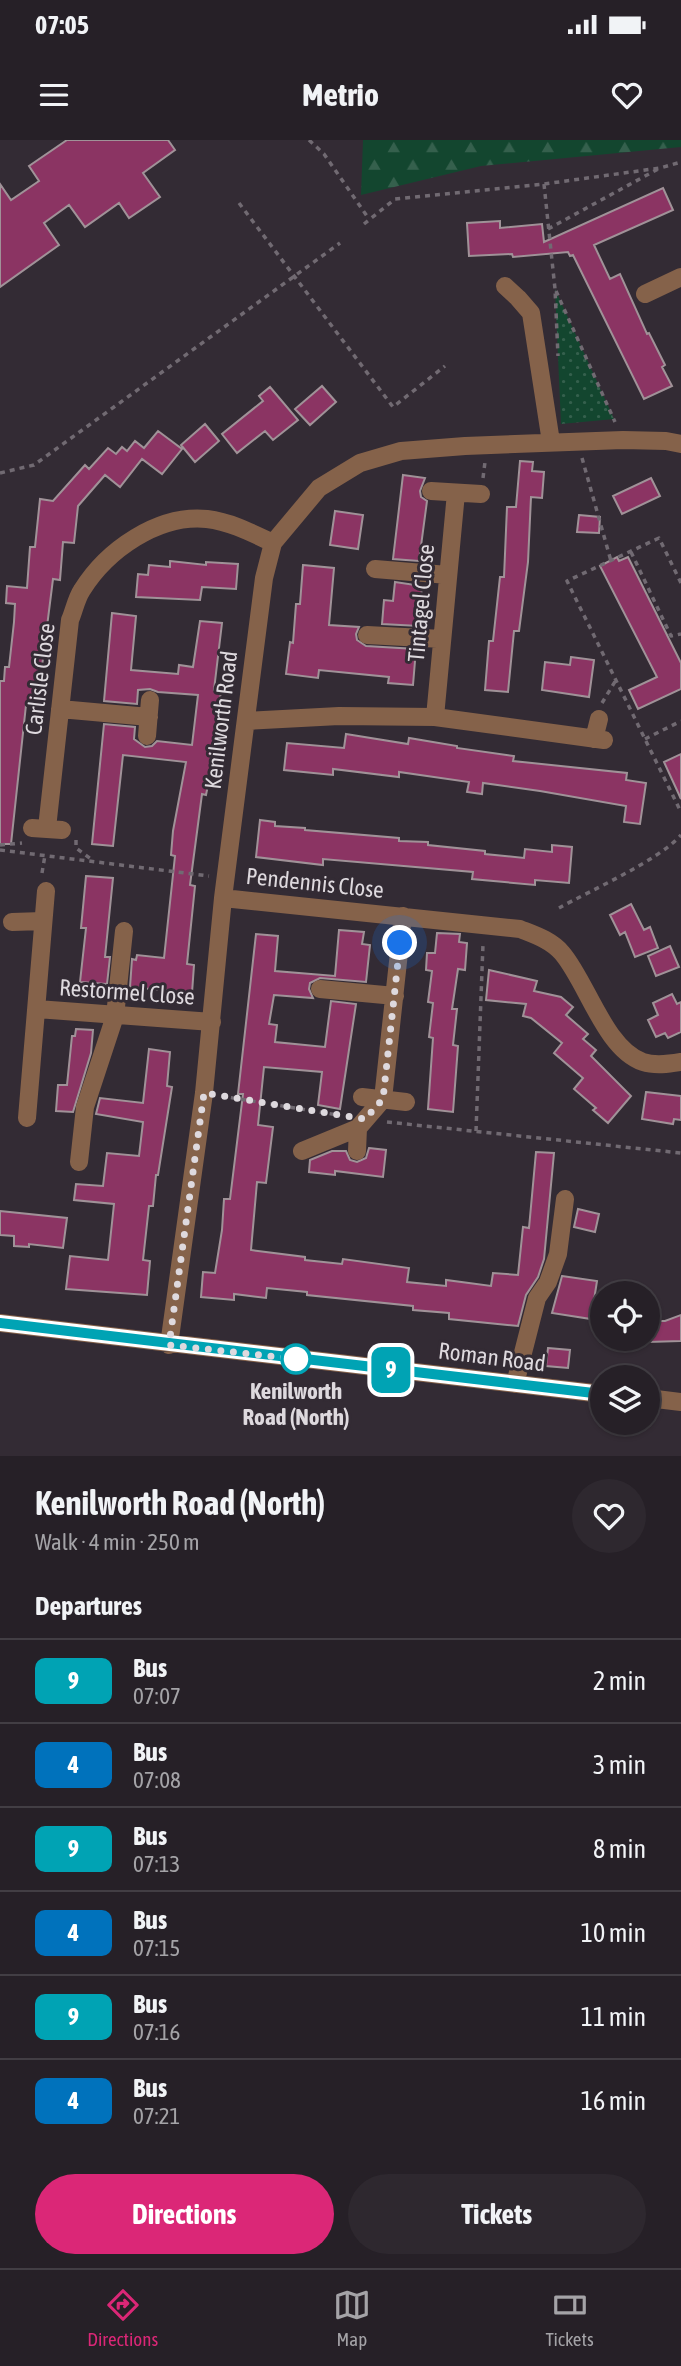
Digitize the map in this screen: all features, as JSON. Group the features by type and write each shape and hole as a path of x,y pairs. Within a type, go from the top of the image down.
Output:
{"street":[{"path":"645,294 681,276"},
{"path":"505,286 531,313 551,442"},
{"name":"Kenilworth Road","path":"169,1345 204,1093 223,898 264,578 273,542 318,488 360,463 401,451 577,441 666,441 681,444"},
{"path":"431,491 481,495"},
{"name":"Tintagel Close","path":"435,717 456,493"},
{"name":"Carlisle Close","path":"47,829 70,621 81,592 103,563 146,532 174,521 205,519 231,524 273,542"},
{"path":"375,569 447,575"},
{"path":"367,635 442,639"},
{"path":"60,709 150,708 147,736"},
{"path":"246,721 339,716 435,717 599,740 598,719"},
{"name":"Restormel Close","path":"27,1118 46,891"},
{"name":"Pendennis Close","path":"223,898 505,927 541,937 562,952 604,1025 624,1050 642,1062 681,1062"},
{"name":"Pendennis Close","path":"383,1099 403,916"},
{"path":"12,922 43,921"},
{"path":"79,1162 86,1107 115,1016 124,931"},
{"path":"320,989 395,996"},
{"name":"Restormel Close","path":"37,1009 212,1023"},
{"path":"362,1097 406,1102"},
{"path":"302,1151 362,1124 383,1099"},
{"path":"356,1151 362,1124"},
{"path":"516,1384 537,1298 548,1282 558,1254 565,1199"},
{"name":"Roman Road","path":"0,1323 590,1393"},
{"path":"660,1399 681,1402"}],"path":[{"path":"309,140 324,154 370,220"},
{"path":"364,224 395,199 544,184 681,163"},
{"path":"548,230 660,168"},
{"path":"544,184 555,289 558,357"},
{"path":"239,203 393,407 445,366"},
{"path":"0,473 34,465 340,243"},
{"path":"555,289 623,440"},
{"path":"577,441 611,561"},
{"path":"481,495 487,445"},
{"path":"681,583 659,538 566,581 681,812"},
{"path":"631,552 671,636 681,634"},
{"path":"598,719 601,707 616,680"},
{"path":"645,739 681,721"},
{"path":"47,829 77,831 76,848 93,860"},
{"path":"559,908 648,859 674,843 681,835"},
{"path":"0,850 211,876"},
{"path":"477,1130 484,938"},
{"path":"204,1093 362,1124 477,1130 681,1153"}],"green space":[{"path":"363,140 681,140 681,147 481,166 361,195"},
{"path":"555,289 614,419 561,424"}],"building":[{"path":"67,140 168,140 175,150 143,173 160,197 129,218 119,203 85,227 69,205 44,223 59,245 0,287 0,184 11,200 39,181 29,166"},
{"path":"663,188 673,210 594,245 610,279 620,274 647,334 649,333 665,365 662,367 672,386 644,399 573,255 570,256 568,252 513,257 512,254 469,256 467,223 500,221 500,228 542,224 544,242"},
{"path":"322,386 336,402 310,425 295,409"},
{"path":"270,387 298,420 273,440 265,431 237,453 222,434 263,401 259,396"},
{"path":"205,424 219,441 195,462 181,445"},
{"path":"158,431 182,449 162,474 142,459 120,487 105,475 78,506 74,543 63,542 60,580 53,579 37,706 26,705 11,844 0,844 0,681 4,681 5,667 9,667 15,604 6,603 7,586 27,588 30,547 35,547 40,499 53,501 85,465 89,469 108,448 116,454 122,447 127,451 135,441 144,448"},
{"path":"520,461 533,462 532,471 544,472 542,498 531,497 528,562 519,631 514,631 508,692 485,690 489,641 493,641 500,577 504,577 507,507 516,507"},
{"path":"403,475 425,478 420,491 421,497 427,501 419,561 393,559"},
{"path":"651,478 660,496 622,514 613,496"},
{"path":"335,511 363,515 358,549 330,545"},
{"path":"579,515 600,517 599,533 577,532"},
{"path":"617,557 619,561 628,557 681,663 681,689 638,709 629,690 657,677 600,566"},
{"path":"170,561 206,565 206,562 238,564 236,589 202,587 200,600 136,597 138,574 148,575 149,565 170,567"},
{"path":"303,565 334,568 329,625 359,627 357,640 366,646 416,649 413,685 388,683 389,677 319,670 318,678 286,674 290,642 293,643 296,604 300,604"},
{"path":"395,582 422,586 419,626 382,624 384,600 393,601"},
{"path":"112,613 136,616 131,670 178,674 179,665 193,667 200,621 222,623 214,690 221,691 212,765 206,795 202,794 190,885 195,886 187,964 194,965 192,993 130,987 132,959 136,960 137,955 164,958 175,856 171,855 173,831 186,762 123,755 113,846 92,844 104,724 135,727 134,739 145,747 152,746 157,741 192,745 198,695 150,689 138,690 137,704 104,701"},
{"path":"571,657 594,660 589,697 542,690 545,662 570,665"},
{"path":"346,734 408,744 409,738 514,756 513,761 627,773 626,780 646,783 640,824 624,822 626,806 540,791 483,783 482,794 467,792 469,782 399,772 399,777 333,769 333,775 284,770 287,743 344,748"},
{"path":"681,754 681,799 664,762"},
{"path":"260,820 275,822 275,826 399,838 399,841 428,842 428,845 524,858 525,849 552,852 552,845 572,847 569,883 535,880 535,885 472,879 473,872 323,859 323,865 256,857"},
{"path":"86,876 113,878 105,957 110,957 107,984 80,982 86,928 81,928"},
{"path":"631,904 644,930 650,927 658,948 635,957 625,932 620,935 610,915"},
{"path":"339,930 364,932 362,944 370,945 366,982 320,978 310,983 309,989 313,998 274,995 269,1024 277,1025 275,1042 325,1047 331,1001 356,1004 340,1109 318,1105 322,1072 264,1067 258,1125 273,1127 266,1183 257,1182 251,1250 305,1257 305,1260 342,1264 343,1259 409,1268 407,1282 446,1286 446,1280 491,1286 493,1273 518,1275 523,1227 529,1228 536,1152 554,1153 544,1259 538,1277 526,1295 518,1326 449,1319 449,1313 413,1310 413,1306 267,1288 266,1298 234,1294 234,1300 201,1297 203,1272 215,1273 224,1199 230,1199 243,1094 238,1094 256,934 278,936 275,971 335,976"},
{"path":"437,933 460,934 459,942 467,943 465,970 458,969 452,1009 457,1009 453,1045 458,1046 453,1112 428,1109 433,1038 429,1037 433,1003 428,1002 432,971 426,970 427,953 435,953"},
{"path":"670,946 679,967 656,976 648,956"},
{"path":"489,970 537,981 534,991 561,997 573,1007 566,1015 588,1034 583,1039 596,1050 591,1056 631,1096 608,1123 593,1110 596,1108 574,1089 583,1078 554,1053 562,1043 531,1018 523,1016 526,1004 486,1000"},
{"path":"672,994 677,1004 681,1002 681,1032 668,1038 665,1033 656,1037 648,1020 658,1015 653,1003"},
{"path":"76,1029 93,1030 91,1053 73,1112 56,1111 58,1085 67,1085 72,1036 75,1036"},
{"path":"149,1049 170,1052 167,1086 172,1087 153,1206 149,1206 143,1260 150,1261 147,1295 66,1289 70,1256 108,1260 114,1204 74,1200 76,1184 103,1186 107,1153 139,1156 143,1122 96,1114 100,1098 143,1103"},
{"path":"646,1092 681,1096 681,1120 674,1119 673,1124 642,1119"},
{"path":"369,1148 386,1150 383,1177 335,1171 335,1175 309,1172 310,1160 332,1151 346,1151 350,1160 357,1162 366,1158"},
{"path":"578,1209 599,1214 595,1232 574,1227"},
{"path":"0,1211 67,1218 63,1248 29,1244 29,1247 14,1246 14,1236 0,1235"},
{"path":"562,1276 597,1281 590,1281 590,1319 552,1313"},
{"path":"681,1315 681,1341 660,1342 660,1321"},
{"path":"548,1348 570,1350 568,1368 546,1366"}],"bus line":[{"name":"9","path":"0,1323 590,1393"}],"place":[{"name":"Kenilworth Road (North)","path":"296,1359"}],"route":[{"path":"296,1359 169,1345 204,1093 365,1119 383,1099 400,943"}]}
